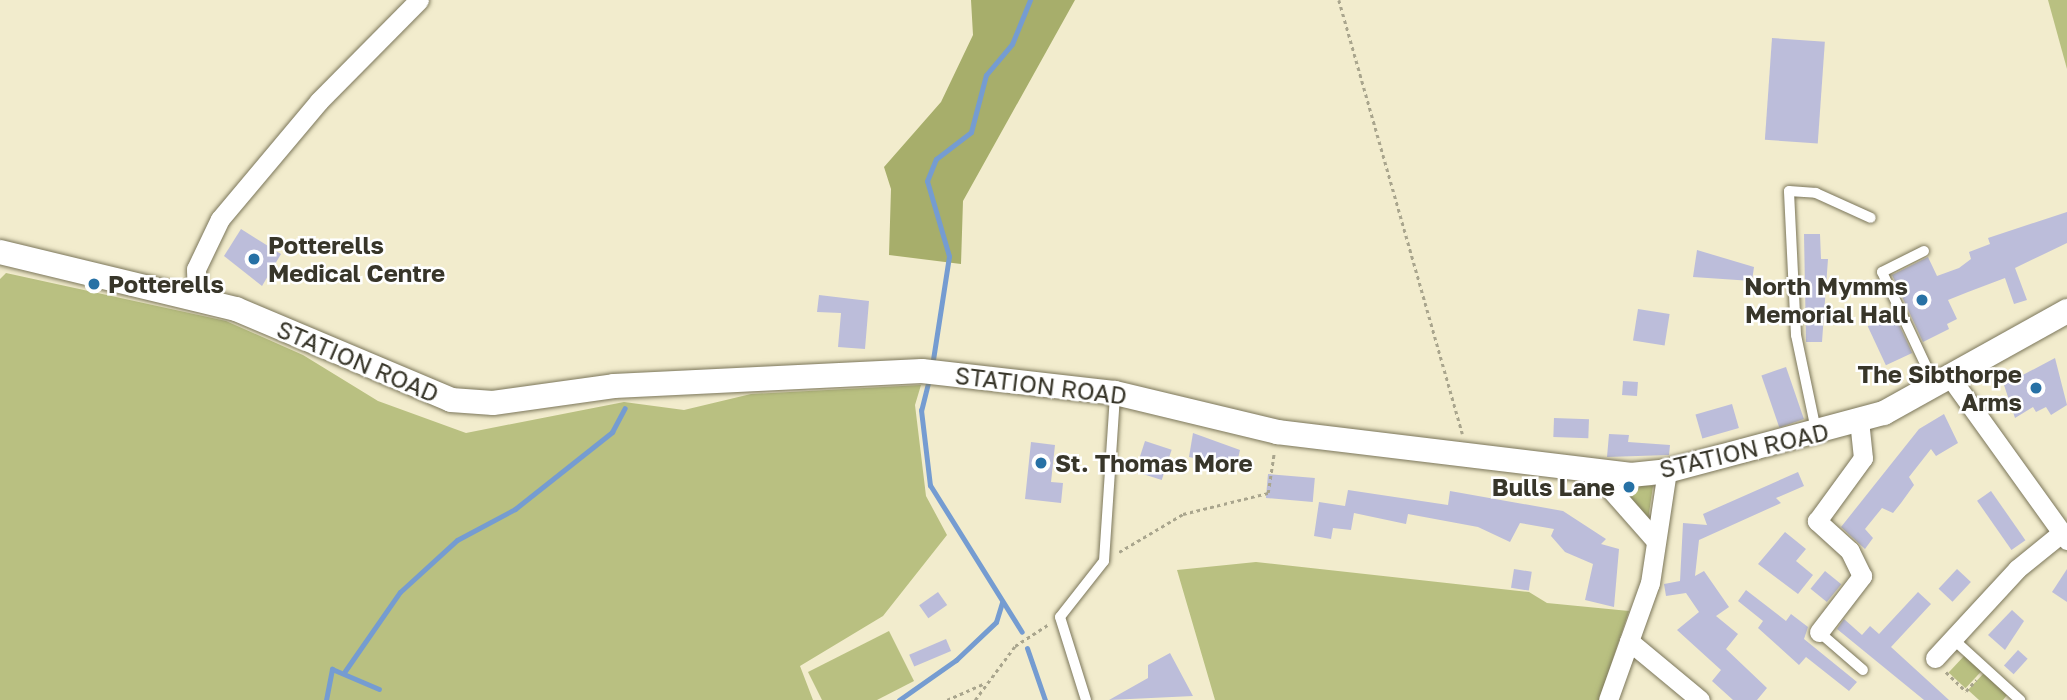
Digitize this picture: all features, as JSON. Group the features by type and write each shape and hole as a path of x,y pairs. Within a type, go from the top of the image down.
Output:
{"street":[{"path":"197,298 196,270 220,219 319,101 419,0"},
{"name":"STATION ROAD","path":"0,252 197,298 451,400 493,403 614,386 929,371 1115,393 1277,432 1596,472 1667,471 1859,422 1943,381 2067,311"},
{"path":"1935,657 2063,537 1943,381"},
{"path":"1819,632 1862,576 1850,551 1817,521 1863,458 1859,422"},
{"path":"1608,700 1650,583 1667,471"},
{"path":"1596,472 1655,540"},
{"path":"1629,641 1700,700"}],"lane":[{"path":"1817,434 1796,335 1789,191 1816,193 1871,218"},
{"path":"1924,251 1882,272 1943,381"},
{"path":"1086,700 1060,617 1104,561 1115,393"},
{"path":"1819,632 1863,670"},
{"path":"1953,639 2020,699"}],"path":[{"path":"1339,0 1471,458"},
{"path":"1104,561 1183,514 1268,493 1277,432"},
{"path":"975,700 983,684 1015,646 1060,617"},
{"path":"1935,657 1966,691 1986,670"},
{"path":"947,700 983,684"}],"green space":[{"path":"971,0 1075,0 963,201 961,264 889,255 891,189 884,167 941,102 973,35"},
{"path":"2048,0 2067,0 2067,69"},
{"path":"6,273 226,321 303,355 378,401 466,433 624,402 684,410 751,394 921,385 915,405 926,496 947,535 883,616 800,666 813,700 0,700 0,279"},
{"path":"1653,486 1648,520 1620,487"},
{"path":"1256,562 1529,592 1547,603 1629,611 1599,700 1215,700 1177,570"},
{"path":"889,631 914,681 877,700 822,700 808,672"},
{"path":"1965,655 1982,671 1965,688 1949,673"},
{"path":"1984,673 2007,695 2003,700 1979,700 1968,690"}],"building":[{"path":"1772,38 1825,42 1818,143 1765,140"},
{"path":"2067,212 2067,243 2015,268 2027,300 2014,304 2005,278 1948,300 1957,319 1947,324 1949,329 1923,342 1892,275 1928,257 1937,276 1959,268 1971,259 1969,252 1990,244 1988,238"},
{"name":"Potterells Medical Centre","path":"241,229 281,254 262,286 224,256"},
{"path":"1804,234 1820,234 1821,259 1828,259 1822,342 1806,342"},
{"path":"1697,250 1754,267 1752,281 1693,277"},
{"path":"819,295 869,301 865,349 838,347 841,313 817,312"},
{"path":"1638,309 1670,314 1665,346 1633,341"},
{"path":"1894,314 1912,353 1886,365 1868,326"},
{"name":"The Sibthorpe Arms","path":"2055,358 2067,405 2051,415 2046,407 2036,412 2033,407 2015,418 2004,385"},
{"path":"1786,367 1804,419 1779,427 1761,375"},
{"path":"1623,381 1638,382 1637,396 1622,395"},
{"path":"1732,404 1739,428 1702,439 1695,414"},
{"path":"1944,414 1958,443 1936,456 1931,449 1909,477 1914,485 1893,513 1882,508 1865,529 1873,538 1865,549 1841,527 1919,429"},
{"path":"1554,418 1589,419 1588,438 1553,437"},
{"path":"1193,433 1240,450 1236,467 1189,457"},
{"path":"1609,434 1629,435 1628,442 1670,445 1669,455 1607,457"},
{"path":"1145,441 1172,450 1162,480 1135,471"},
{"name":"St. Thomas More","path":"1031,442 1055,445 1051,482 1063,483 1061,503 1025,499"},
{"path":"1798,472 1804,486 1776,498 1781,503 1699,540 1695,576 1704,571 1729,607 1716,616 1738,634 1726,649 1767,688 1757,700 1733,700 1712,681 1721,670 1677,630 1699,612 1686,593 1666,596 1664,584 1680,581 1683,523 1707,525 1703,514"},
{"path":"1268,474 1315,478 1313,502 1266,498"},
{"path":"1348,490 1448,505 1450,491 1563,511 1606,539 1601,544 1619,549 1614,607 1585,600 1593,564 1565,552 1551,536 1554,529 1520,523 1510,542 1478,527 1408,514 1406,524 1354,513 1351,530 1333,528 1331,539 1314,536 1319,502 1345,506"},
{"path":"1991,491 2025,540 2011,550 1977,501"},
{"path":"1785,532 1806,549 1796,561 1813,575 1798,594 1758,564"},
{"path":"1514,569 1532,572 1529,591 1511,588"},
{"path":"1957,569 1971,582 1952,602 1939,589"},
{"path":"2067,569 2067,602 2052,592"},
{"path":"1825,571 1841,584 1827,602 1811,589"},
{"path":"1746,590 1786,621 1791,614 1808,627 1804,639 1857,682 1849,691 1806,657 1799,665 1758,628 1763,621 1738,601"},
{"path":"938,592 947,605 928,618 919,605"},
{"path":"1918,592 1931,604 1891,647 1949,700 1924,700 1837,629 1844,619 1862,635 1870,626 1879,634"},
{"path":"2012,610 2024,621 2005,650 1988,635"},
{"path":"946,639 951,651 914,667 909,655"},
{"path":"2018,650 2028,659 2014,674 2004,666"},
{"path":"1170,653 1193,696 1109,700 1148,678 1148,665"}],"waterway":[{"path":"932,366 949,256 927,181 936,159 971,132 986,75 1012,44 1030,0"},
{"path":"929,379 921,410 930,485 1022,632"},
{"path":"345,671 400,592 457,540 515,509 612,432 625,408"},
{"path":"899,700 956,660 996,622 1002,602"},
{"path":"1027,648 1045,700"},
{"path":"326,700 332,669 379,689"}],"place":[{"name":"Potterells Medical Centre","path":"254,259"},
{"name":"Potterells","path":"94,284"},
{"name":"North Mymms Memorial Hall","path":"1922,300"},
{"name":"The Sibthorpe Arms","path":"2036,388"},
{"name":"St. Thomas More","path":"1041,463"},
{"name":"Bulls Lane","path":"1629,487"}]}
